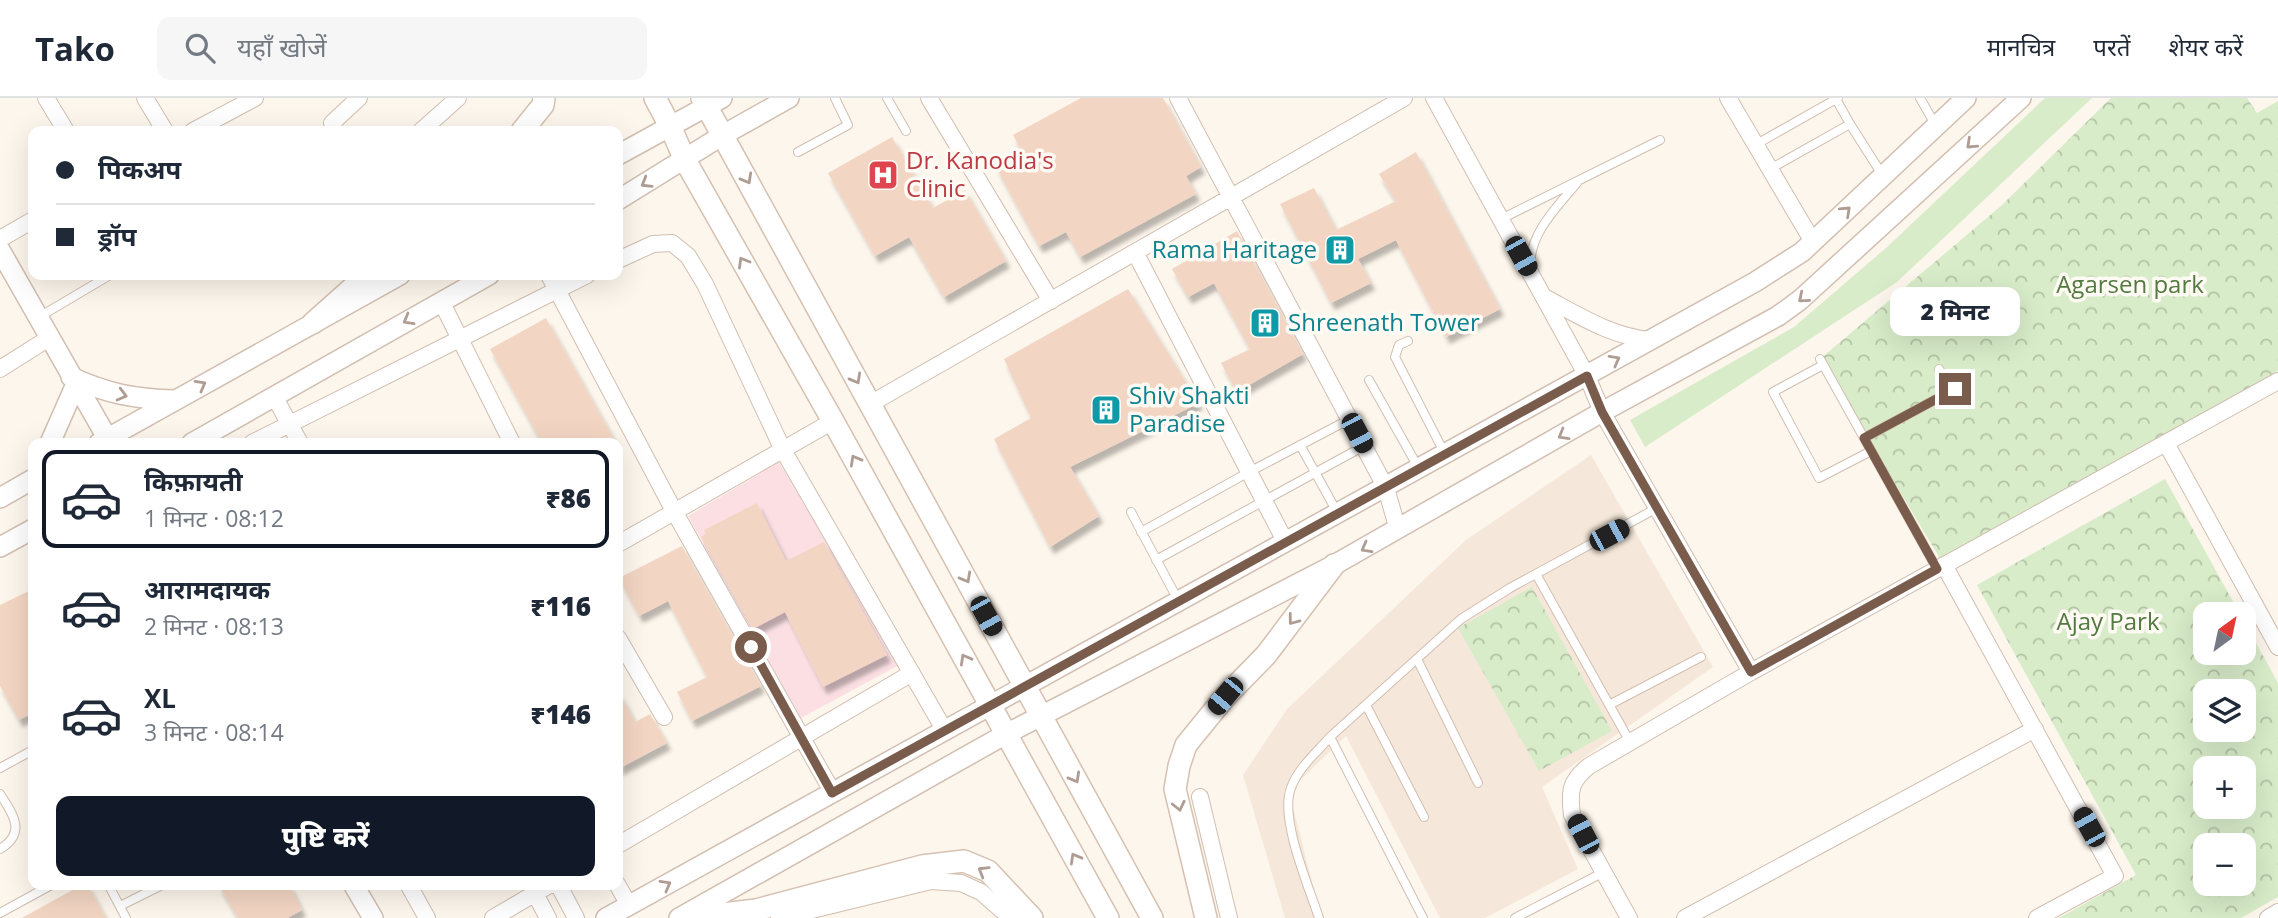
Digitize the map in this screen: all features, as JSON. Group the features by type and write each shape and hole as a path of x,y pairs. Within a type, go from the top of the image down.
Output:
{"main road":[{"path":"526,126 543,106 544,98"},
{"path":"655,98 685,160 1108,918"},
{"path":"710,101 723,135 1152,918"},
{"path":"313,323 361,280"},
{"path":"1206,918 1175,789 1186,745 1225,696 1266,655 1334,565"},
{"path":"688,918 756,910 922,866 964,861 988,871 1032,918"}],"street":[{"path":"46,98 63,126"},
{"path":"145,98 162,126"},
{"path":"200,126 235,102 256,98"},
{"path":"333,126 332,123 359,98"},
{"path":"427,126 458,98"},
{"path":"623,197 789,98"},
{"path":"929,98 1051,300"},
{"path":"1178,98 1386,488 1398,530"},
{"path":"870,404 1404,98"},
{"path":"1434,98 1587,376 1602,412 1751,672"},
{"path":"1728,98 1813,242"},
{"path":"606,918 1755,282 1802,253 1966,98"},
{"path":"679,918 1006,734 1398,530 1602,412 1778,316 1800,300 2021,98"},
{"path":"623,152 710,101"},
{"path":"0,239 28,223"},
{"path":"623,258 653,244 672,243 688,256 705,284 783,450 945,731"},
{"path":"0,250 104,438"},
{"path":"1135,252 1286,543"},
{"path":"111,438 391,280"},
{"path":"201,438 480,280"},
{"path":"262,438 458,338 552,282 674,511 832,793"},
{"path":"1544,297 1601,327 1635,339 1651,340"},
{"path":"441,301 509,438"},
{"path":"0,369 49,338"},
{"path":"74,381 136,399 176,400"},
{"path":"53,438 74,381"},
{"path":"1629,918 1573,815 1572,789 1576,777 1582,771 1751,672 2278,381"},
{"path":"274,396 298,438"},
{"path":"623,541 833,421"},
{"path":"2166,443 2278,647"},
{"path":"0,498 28,480"},
{"path":"0,547 28,532"},
{"path":"1941,567 2035,729 2115,876 2037,918"},
{"path":"623,647 664,717"},
{"path":"623,842 912,673"},
{"path":"1685,918 2035,729"},
{"path":"1200,797 1229,918"},
{"path":"779,918 931,881 961,883 981,892 1012,918"},
{"path":"357,890 373,918"},
{"path":"411,890 427,918"},
{"path":"493,918 531,890"},
{"path":"533,890 548,918"},
{"path":"561,890 576,918"},
{"path":"620,890 629,905"},
{"path":"2268,918 2278,912"}],"lane":[{"path":"798,152 848,125 835,98"},
{"path":"887,98 906,131"},
{"path":"1920,98 1936,126"},
{"path":"1755,145 1837,99 1883,176"},
{"path":"1770,169 1850,124"},
{"path":"1501,219 1660,140"},
{"path":"1531,274 1530,263 1545,220 1578,181"},
{"path":"38,317 101,280"},
{"path":"1408,341 1399,345 1395,357 1446,454"},
{"path":"1871,451 1819,478 1773,392 1821,362 1941,567"},
{"path":"1864,438 1953,390 1938,369"},
{"path":"1369,380 1419,469"},
{"path":"1141,532 1350,419"},
{"path":"1300,445 1338,514"},
{"path":"1156,560 1364,446"},
{"path":"1319,918 1293,838 1288,811 1289,791 1297,774 1330,737 1461,619 1536,574 1657,508"},
{"path":"1130,512 1179,602"},
{"path":"1536,574 1630,742"},
{"path":"1609,705 1701,657"},
{"path":"1417,659 1478,783"},
{"path":"1366,705 1424,817"},
{"path":"1330,737 1423,918"},
{"path":"0,768 28,753"},
{"path":"0,794 15,819 16,830 10,843 0,849"},
{"path":"1515,918 1604,872"},
{"path":"0,913 42,890"},
{"path":"111,890 126,918"},
{"path":"120,906 152,890"}],"shaded area":[{"path":"1591,455 1713,667 1542,787 1578,869 1485,918 1440,918 1346,736 1289,791 1321,918 1285,918 1243,775 1287,709 1466,540"},
{"path":"779,462 899,665 801,718 688,516"}],"green space":[{"path":"2045,98 2092,98 1897,282 1645,447 1630,420 1794,327 1886,248"},
{"name":"Agarsen park","path":"2111,98 2247,98 2257,113 2278,101 2278,371 1944,565 1820,359 2001,206"},
{"name":"Ajay Park","path":"2165,479 2233,602 2193,602 2193,665 2256,665 2256,643 2278,683 2278,897 2241,918 2059,918 2136,875 1977,585"},
{"path":"1532,587 1612,731 1539,771 1458,628"}],"building":[{"path":"1081,98 1163,98 1201,167 1186,176 1196,194 1080,257 1066,232 1039,246 996,167 1023,153 1013,135"},
{"path":"892,137 933,208 965,190 1006,261 944,297 909,237 875,256 828,173"},
{"name":"Rama Haritage","path":"1416,152 1500,309 1446,337 1396,240 1358,259 1371,283 1331,303 1280,204 1314,188 1336,230 1396,201 1379,174"},
{"name":"Shreenath Tower","path":"1237,231 1303,354 1237,392 1221,363 1250,349 1214,283 1188,297 1172,269"},
{"name":"Shiv Shakti Paradise","path":"1128,289 1199,403 1070,467 1099,516 1050,547 994,439 1031,418 1004,359"},
{"path":"546,318 613,438 539,438 490,349"},
{"path":"757,503 786,561 824,542 887,655 823,687 785,612 753,629 701,537 706,534 704,530"},
{"path":"682,546 761,686 692,721 677,692 707,677 668,601 639,616 623,586 623,576"},
{"path":"28,591 28,716 19,720 0,686 0,605"},
{"path":"623,700 635,722 650,714 667,743 623,766"},
{"path":"72,890 90,890 106,918 22,918"},
{"path":"222,890 292,890 302,910 287,918 238,918"}],"place":[{"name":"Dr. Kanodia's Clinic","path":"883,175"},
{"name":"Rama Haritage","path":"1340,250"},
{"name":"Shreenath Tower","path":"1265,323"},
{"name":"Shiv Shakti Paradise","path":"1106,410"}],"route":[{"path":"751,647 832,793 1587,376 1602,412 1751,672 1937,569 1864,438 1955,389"}]}
